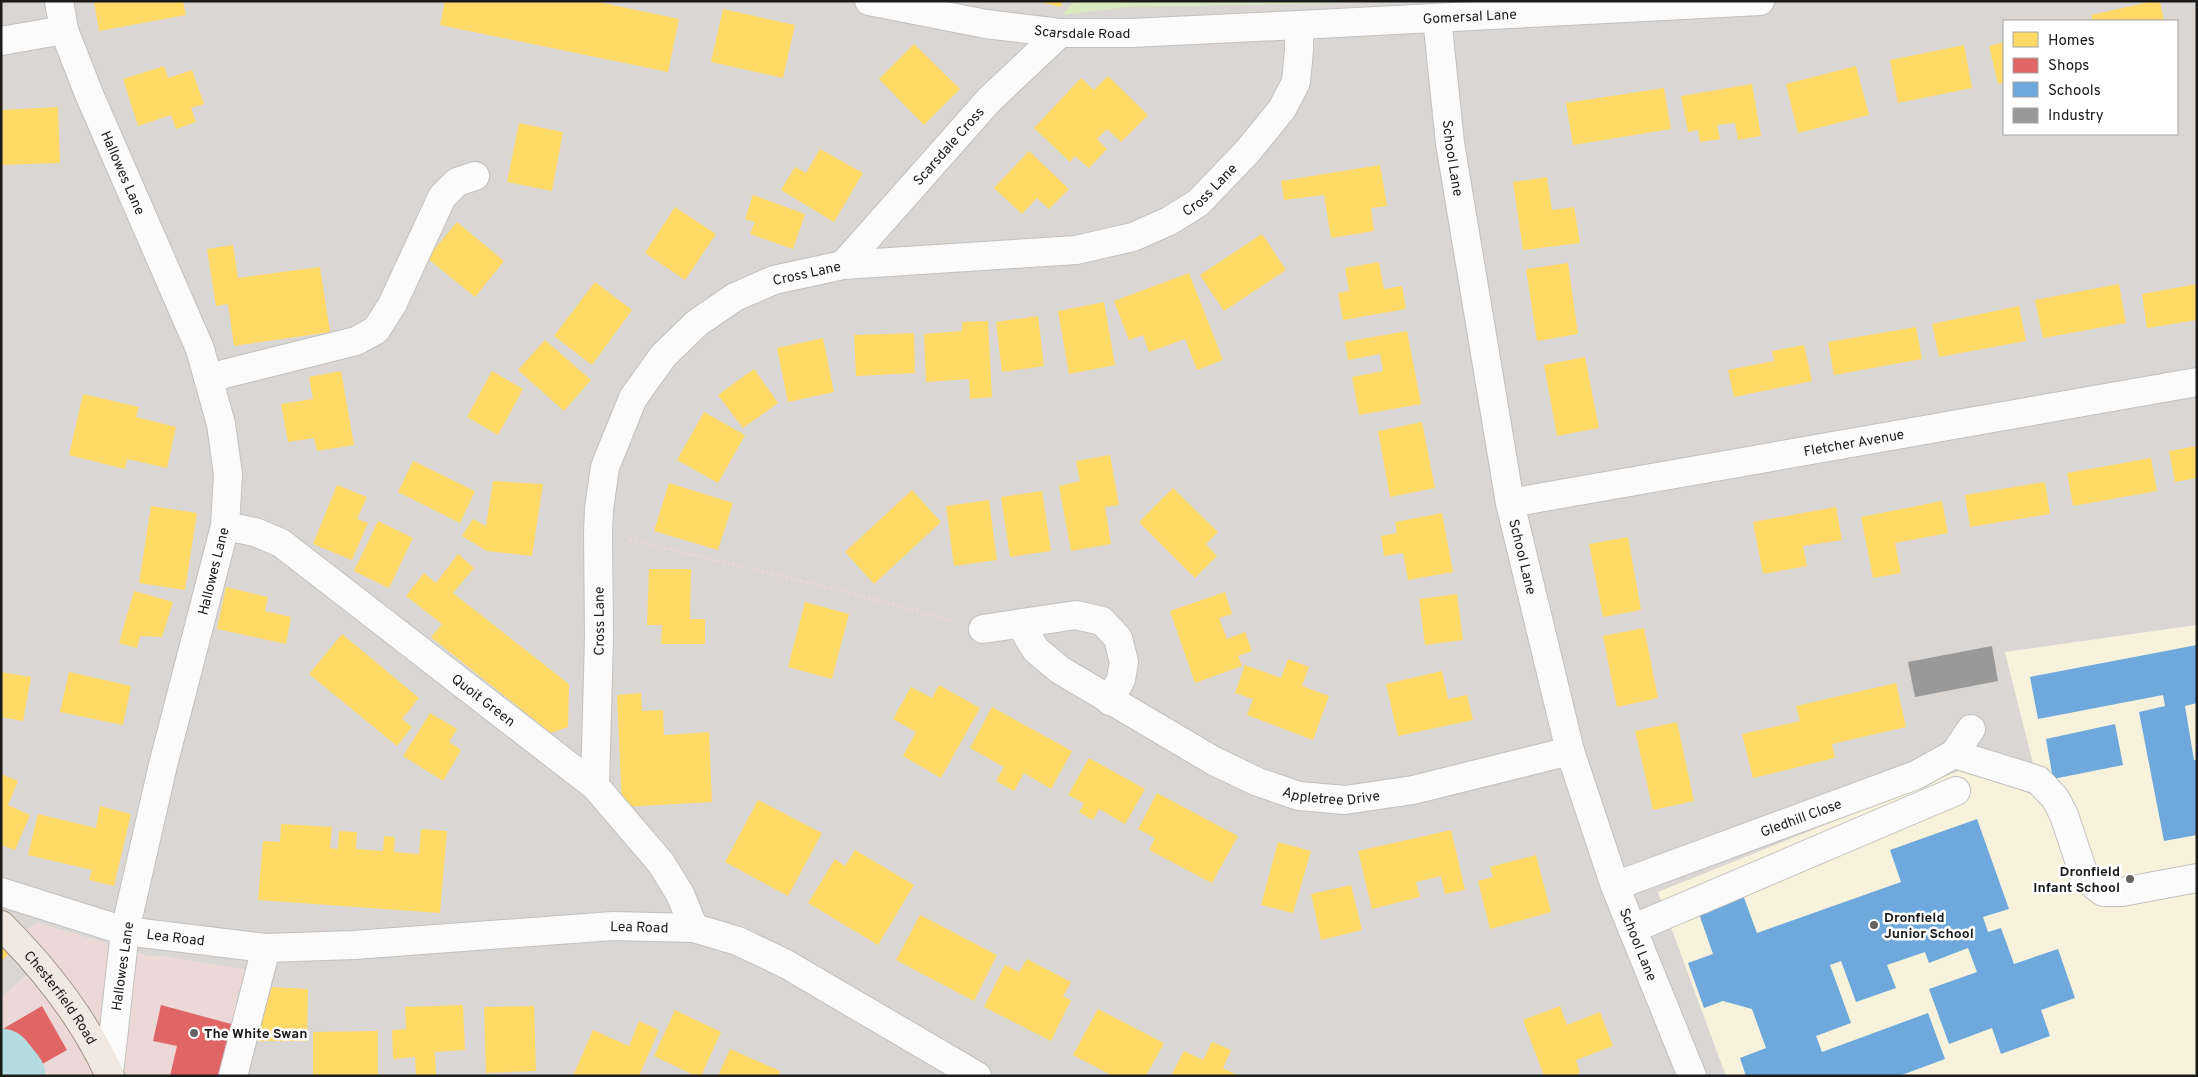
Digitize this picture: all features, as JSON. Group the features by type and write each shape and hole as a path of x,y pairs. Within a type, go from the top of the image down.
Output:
{"main road":[{"name":"Chesterfield Road","path":"1,925 25,949 76,1015 109,1075"}],"street":[{"name":"Hallowes Lane","path":"59,1 64,30 89,94 200,349 221,424 228,474 225,526 163,765 125,931 109,1075"},
{"name":"Scarsdale Road","path":"869,1 986,24 1060,33 1131,33 1299,26"},
{"name":"Gomersal Lane","path":"1299,26 1644,4 1760,1"},
{"name":"School Lane","path":"1437,18 1450,143 1510,503 1570,751 1615,886 1692,1076"},
{"name":"Cross Lane","path":"594,786 598,637 598,533 599,509 605,467 633,398 663,356 697,323 735,297 774,280 843,265 1076,250 1133,237 1169,221 1198,203 1247,152 1282,109 1296,82 1299,26"},
{"path":"1,41 64,30"},
{"name":"Scarsdale Cross","path":"843,265 988,100 1060,33"},
{"path":"208,378 356,341 376,330 392,305 442,197 457,182 475,176"},
{"name":"Fletcher Avenue","path":"1510,503 2197,382"},
{"name":"Quoit Green","path":"225,526 255,532 281,543 594,786 661,863 680,894 694,928"},
{"path":"983,629 1076,615 1102,621 1118,638 1124,662 1121,679 1110,700"},
{"name":"Appletree Drive","path":"1020,624 1036,650 1060,670 1214,761 1258,782 1299,796 1345,800 1413,790 1570,751"},
{"name":"Gledhill Close","path":"1615,886 1916,775 1954,754 1971,729"},
{"path":"1954,754 2038,780 2055,798 2064,815 2085,878 2103,892 2122,892 2197,878"},
{"path":"1632,929 1956,791"},
{"name":"Lea Road","path":"1,892 125,931 266,948 354,945 613,926 694,928 738,941 786,964 976,1076"},
{"path":"233,1076 266,948"}],"path":[{"path":"598,533 836,589 983,629"}],"shaded area":[{"path":"1,1 2197,1 2197,625 2005,652 2042,799 1658,892 1726,1076 236,1076 253,971 160,956 148,956 38,923 27,930 46,953 28,974 1,997"},
{"name":"Dronfield Junior School","path":"2197,625 2197,1076 1726,1076 1658,892 1966,768 2042,799 2005,652"},
{"path":"38,923 148,956 160,956 253,971 236,1076 1,1076 1,997 28,974 46,953 26,930"}],"green space":[{"path":"1075,1 1395,2 1128,7 1062,15"}],"building: Homes":[{"path":"94,1 183,1 186,15 99,31"},
{"path":"445,1 594,1 679,19 668,72 440,25"},
{"path":"1036,1 1062,1 1061,7"},
{"path":"2160,1 2164,20 2093,20 2091,15"},
{"path":"723,9 795,25 783,78 711,62"},
{"path":"2003,42 2003,83 1998,84 1989,46"},
{"path":"914,44 960,89 924,125 879,79"},
{"path":"1964,45 1972,88 1898,103 1890,60"},
{"path":"164,66 168,78 192,70 204,104 191,108 196,122 176,129 171,115 138,126 123,79"},
{"path":"1856,66 1869,115 1798,133 1786,84"},
{"path":"1108,76 1148,115 1121,142 1107,129 1097,139 1107,149 1089,168 1075,156 1070,162 1034,128 1081,78 1094,90"},
{"path":"1752,84 1761,136 1738,140 1735,123 1717,125 1720,139 1700,142 1698,130 1688,132 1681,96"},
{"path":"1664,88 1671,129 1573,145 1566,103"},
{"path":"58,107 60,163 1,165 1,110"},
{"path":"519,123 563,132 552,191 507,182"},
{"path":"820,149 863,173 834,222 781,190 795,167 806,173"},
{"path":"1029,151 1069,189 1049,209 1037,198 1022,214 994,188"},
{"path":"1380,165 1387,206 1371,208 1374,231 1331,238 1324,195 1284,200 1281,181"},
{"path":"1547,177 1552,210 1574,207 1580,243 1523,250 1513,182"},
{"path":"753,195 805,214 793,249 750,234 755,222 745,219"},
{"path":"675,207 716,234 685,280 645,253"},
{"path":"457,222 504,261 475,297 427,258"},
{"path":"1262,234 1286,270 1224,311 1200,275"},
{"path":"233,245 238,278 320,267 330,332 234,346 228,304 216,306 207,249"},
{"path":"1379,262 1384,289 1402,286 1406,309 1343,320 1338,293 1349,291 1345,268"},
{"path":"1568,263 1578,334 1537,341 1526,269"},
{"path":"1189,273 1223,360 1197,370 1185,339 1149,352 1143,335 1129,340 1114,301"},
{"path":"595,282 632,310 592,365 554,336"},
{"path":"2119,284 2126,323 2043,338 2035,300"},
{"path":"2197,284 2197,320 2147,328 2142,294"},
{"path":"1104,302 1115,365 1069,374 1058,311"},
{"path":"2019,306 2026,341 1939,357 1932,324"},
{"path":"1038,316 1044,366 1002,372 996,322"},
{"path":"988,321 992,397 970,399 969,379 926,382 924,334 962,331 962,322"},
{"path":"1916,327 1922,359 1834,375 1828,342"},
{"path":"1407,331 1421,404 1359,415 1352,377 1383,371 1380,354 1348,360 1345,342"},
{"path":"914,333 915,373 856,376 854,335"},
{"path":"823,338 834,392 788,402 777,348"},
{"path":"545,340 591,380 564,411 518,370"},
{"path":"1804,345 1812,381 1734,397 1728,370 1774,361 1772,351"},
{"path":"1585,357 1599,428 1557,436 1544,365"},
{"path":"754,369 778,403 743,428 718,395"},
{"path":"341,371 354,445 317,451 314,438 288,442 281,404 313,399 309,377"},
{"path":"492,371 523,389 498,435 467,417"},
{"path":"83,394 139,407 136,417 176,427 167,468 127,459 125,469 69,455"},
{"path":"704,412 745,435 718,483 677,460"},
{"path":"1422,422 1435,488 1390,497 1378,431"},
{"path":"2197,446 2197,478 2175,482 2169,451"},
{"path":"1110,455 1119,505 1105,507 1111,544 1071,551 1059,486 1080,481 1076,461"},
{"path":"2151,458 2157,491 2073,506 2067,473"},
{"path":"413,461 475,491 460,523 398,492"},
{"path":"493,481 543,484 532,556 487,551 462,536 473,519 486,526"},
{"path":"2045,482 2050,514 1970,527 1965,495"},
{"path":"669,483 733,503 718,550 654,531"},
{"path":"337,485 367,497 357,519 368,523 352,560 313,544"},
{"path":"1173,488 1218,532 1206,544 1217,556 1195,578 1139,522"},
{"path":"912,490 941,522 874,584 845,552"},
{"path":"1042,491 1051,551 1010,557 1001,497"},
{"path":"989,500 997,560 954,566 946,506"},
{"path":"1942,501 1948,533 1895,543 1901,573 1873,578 1861,517"},
{"path":"151,506 197,513 185,590 139,583"},
{"path":"1836,507 1842,540 1803,546 1807,566 1763,574 1753,522"},
{"path":"1442,513 1453,572 1408,580 1403,553 1384,556 1381,536 1397,533 1395,522"},
{"path":"378,521 413,538 389,588 354,571"},
{"path":"1628,537 1641,610 1603,617 1589,544"},
{"path":"458,554 474,568 453,593 569,684 568,727 551,733 431,637 442,624 406,596 424,573 436,583"},
{"path":"649,569 691,569 690,619 705,619 705,644 661,644 662,625 647,625"},
{"path":"226,587 268,597 265,611 291,617 286,644 217,629"},
{"path":"134,591 173,602 162,637 140,636 137,648 119,643"},
{"path":"1225,592 1232,614 1219,618 1227,639 1245,632 1252,651 1238,656 1242,666 1195,683 1170,611"},
{"path":"1457,594 1463,640 1425,645 1419,599"},
{"path":"805,602 849,614 832,679 788,667"},
{"path":"1644,628 1658,698 1617,707 1603,636"},
{"path":"342,634 419,698 402,719 412,727 397,746 309,674"},
{"path":"1288,659 1309,667 1302,686 1329,696 1313,740 1247,715 1253,699 1235,693 1245,665 1281,678"},
{"path":"1442,671 1448,699 1467,695 1473,720 1398,736 1386,684"},
{"path":"1,672 31,677 23,721 1,717"},
{"path":"69,672 131,686 123,725 60,712"},
{"path":"1896,683 1906,727 1832,744 1835,758 1753,778 1742,734 1800,721 1796,706"},
{"path":"939,685 980,708 941,778 903,756 916,732 893,719 911,687 932,698"},
{"path":"641,693 642,711 663,710 664,735 709,732 712,802 622,807 617,695"},
{"path":"992,707 1072,751 1051,789 1024,773 1014,791 996,781 1004,767 970,748"},
{"path":"430,713 457,729 449,742 461,750 443,781 403,756"},
{"path":"1677,722 1694,801 1653,810 1635,731"},
{"path":"1089,758 1145,789 1125,824 1099,809 1093,820 1079,812 1084,803 1068,795"},
{"path":"1,774 18,781 8,805 30,815 15,850 1,845"},
{"path":"1157,793 1238,836 1212,883 1149,850 1155,838 1138,829"},
{"path":"758,800 822,833 788,896 725,862"},
{"path":"100,806 131,814 114,886 89,880 92,870 28,855 38,814 96,828"},
{"path":"281,824 332,827 330,848 338,849 339,831 357,832 356,849 383,851 384,836 395,837 394,852 419,854 421,829 447,831 440,913 258,900 263,841 280,842"},
{"path":"1451,830 1465,890 1445,894 1441,876 1416,882 1420,897 1372,909 1358,851"},
{"path":"1278,842 1311,851 1293,913 1261,905"},
{"path":"855,850 914,885 878,945 808,903 835,859 845,866"},
{"path":"1536,855 1551,912 1490,929 1478,881 1493,877 1490,867"},
{"path":"1351,885 1362,930 1321,940 1311,894"},
{"path":"920,915 997,955 974,1001 896,960"},
{"path":"1,945 10,952 1,962"},
{"path":"1027,959 1071,982 1063,996 1071,1000 1051,1041 984,1007 1005,965 1019,972"},
{"path":"272,987 308,989 307,1041 255,1041"},
{"path":"463,1005 465,1050 435,1052 436,1076 416,1076 415,1057 393,1059 392,1030 406,1029 405,1007"},
{"path":"534,1006 536,1071 486,1073 484,1007"},
{"path":"1560,1006 1567,1025 1600,1012 1613,1046 1576,1060 1580,1073 1573,1076 1544,1076 1523,1020"},
{"path":"1098,1009 1164,1043 1146,1076 1113,1076 1073,1055"},
{"path":"675,1010 721,1032 701,1076 696,1076 654,1056"},
{"path":"639,1021 659,1030 639,1076 573,1076 593,1030 629,1046"},
{"path":"378,1031 378,1076 313,1076 313,1032"},
{"path":"1212,1042 1231,1050 1223,1068 1239,1076 1171,1076 1184,1051 1203,1060"},
{"path":"730,1049 780,1071 778,1076 718,1076"}],"building: Shops":[{"name":"The White Swan","path":"161,1005 235,1025 222,1076 170,1076 177,1046 153,1041"},
{"path":"42,1006 67,1050 23,1075 1,1036 1,1030"}],"building: Schools":[{"path":"2197,645 2197,703 2185,706 2194,760 2197,760 2197,835 2164,841 2139,712 2165,706 2163,695 2038,719 2030,677"},
{"path":"2115,724 2123,765 2053,779 2046,739"},
{"path":"1977,819 2009,909 1983,917 1988,932 2001,928 2014,964 2058,949 2075,998 2041,1010 2050,1036 2001,1054 1992,1028 1949,1044 1929,989 1977,972 1968,948 1929,963 1925,952 1887,965 1896,988 1856,1002 1841,961 1830,965 1851,1023 1816,1036 1822,1052 1928,1013 1945,1059 1899,1076 1746,1076 1740,1058 1766,1048 1752,1009 1723,1001 1704,1008 1688,963 1713,954 1698,911 1743,895 1757,933 1901,882 1890,850"}],"building: Industry":[{"path":"1992,646 1998,681 1915,697 1908,662"}],"waterway":[{"path":"1,1061 13,1076"}],"place":[{"name":"Dronfield Infant School","path":"2130,879"},
{"name":"Dronfield Junior School","path":"1874,925"},
{"name":"The White Swan","path":"194,1033"}]}
